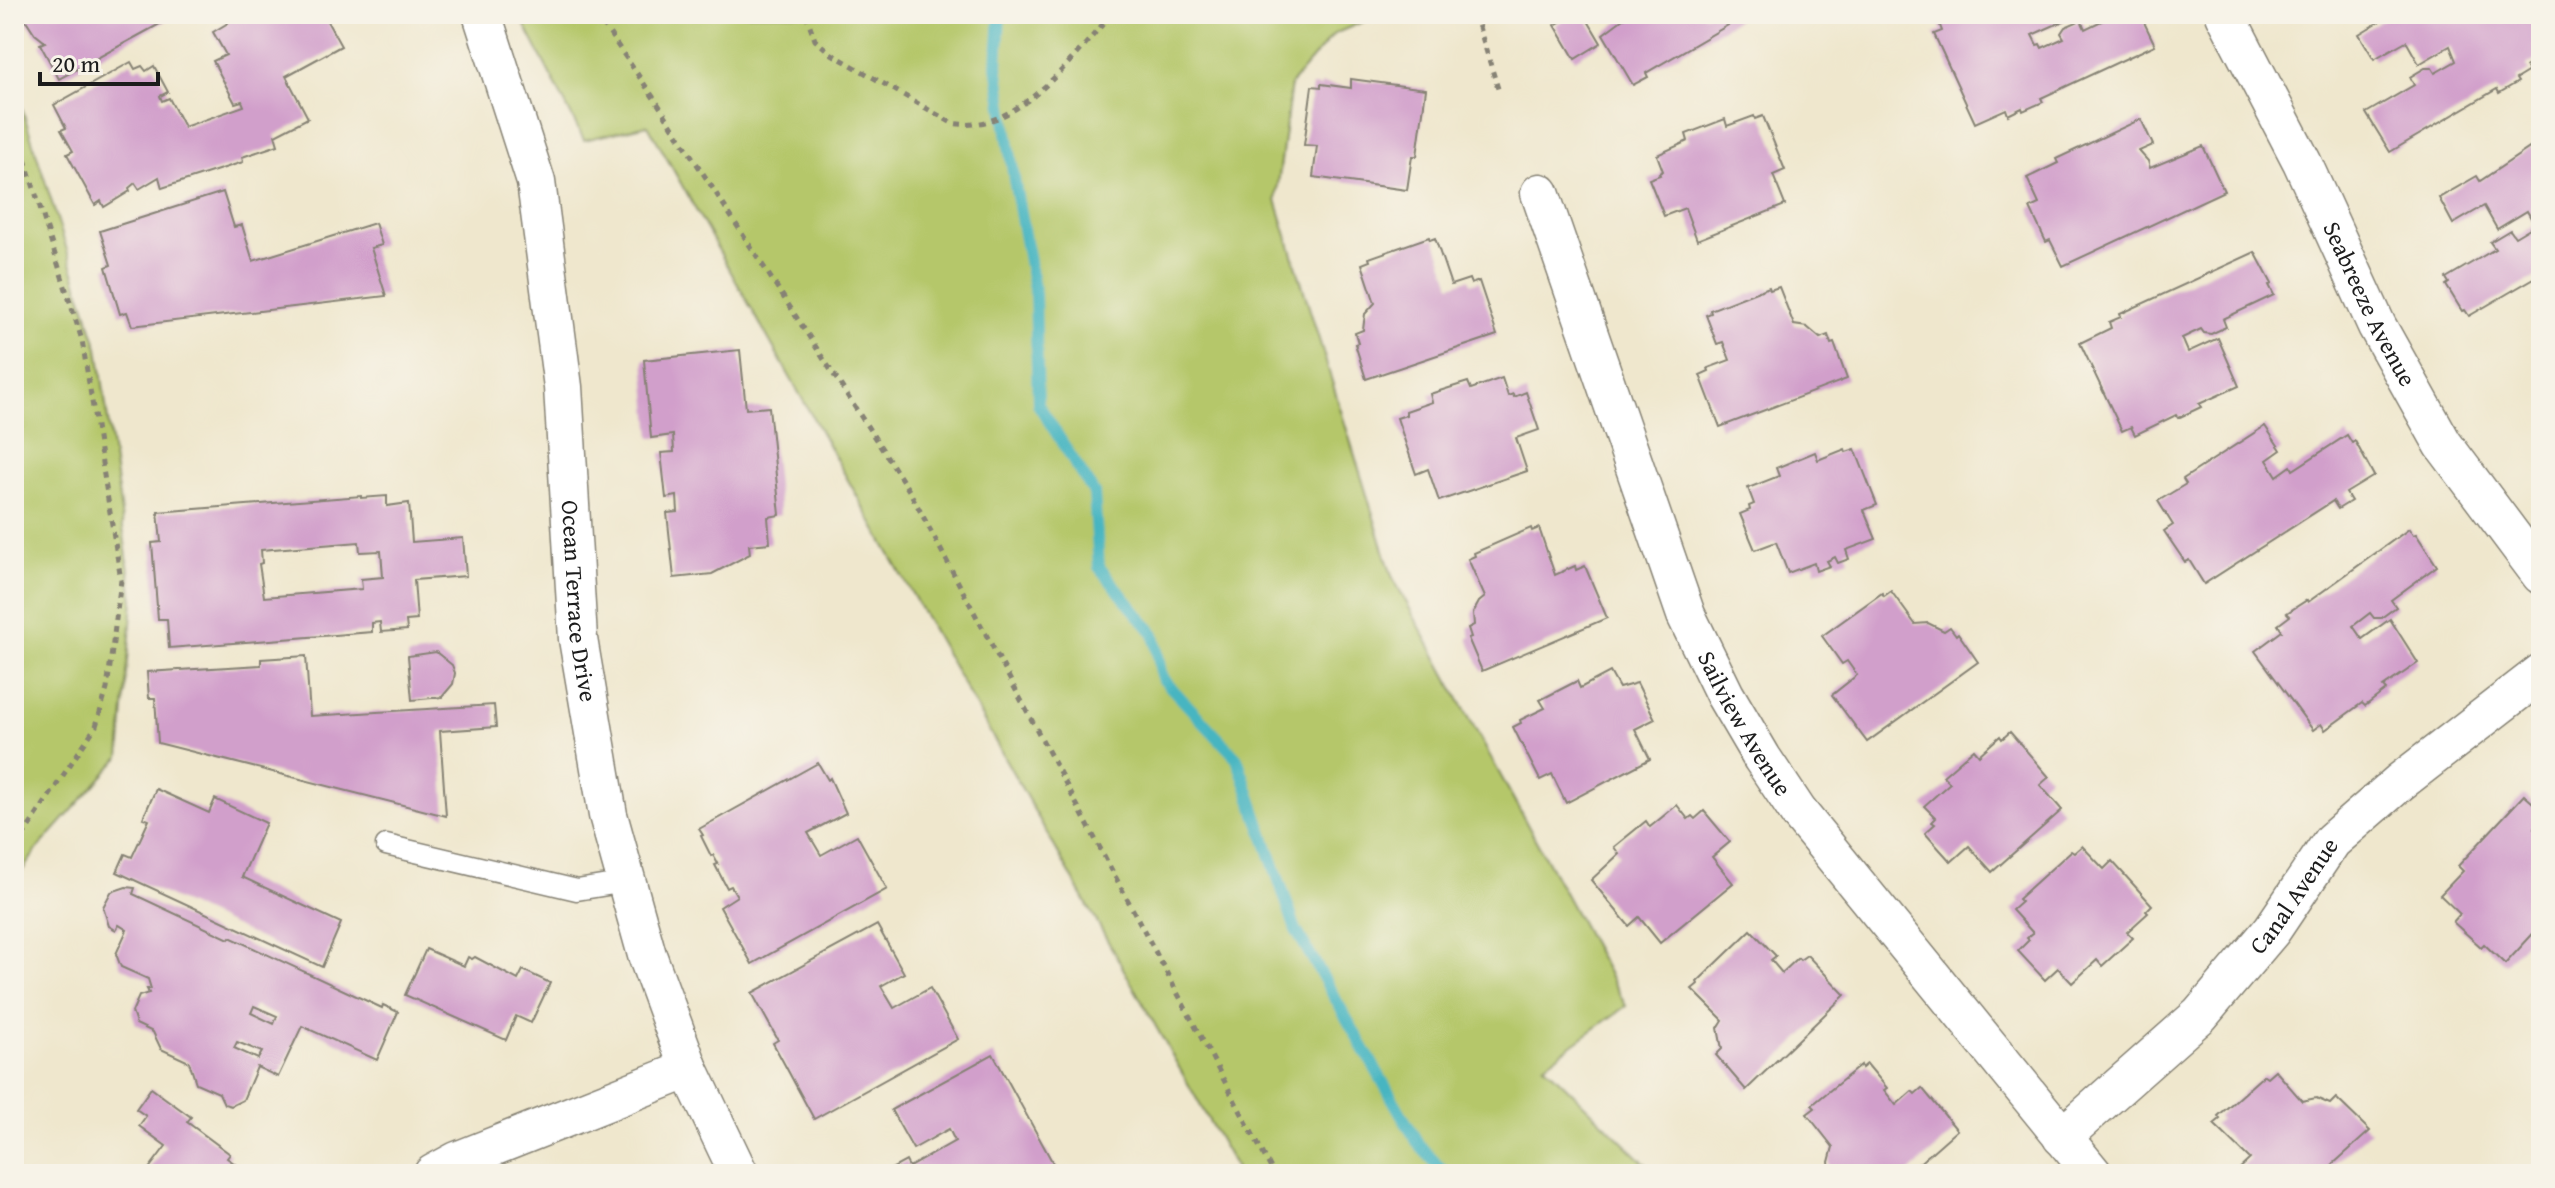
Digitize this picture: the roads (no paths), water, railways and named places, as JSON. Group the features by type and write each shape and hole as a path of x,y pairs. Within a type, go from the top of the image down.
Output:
{"street":[{"name":"Ocean Terrace Drive","path":"482,14 536,182 563,387 578,639 608,815 647,955 689,1069 739,1174"},
{"name":"Seabreeze Avenue","path":"2225,14 2302,162 2377,326 2443,444 2541,575"},
{"name":"Sailview Avenue","path":"1540,193 1686,615 1725,695 1798,812 2093,1174"},
{"name":"Canal Avenue","path":"2062,1137 2200,1015 2272,930 2332,841 2400,782 2541,673"},
{"path":"433,1174 457,1161 689,1069"}],"lane":[{"path":"386,845 577,890 626,882"}],"waterway":[{"path":"1000,14 997,66 1035,294 1038,404 1094,493 1099,567 1154,634 1162,678 1237,758 1296,930 1419,1145 1446,1174"}]}
